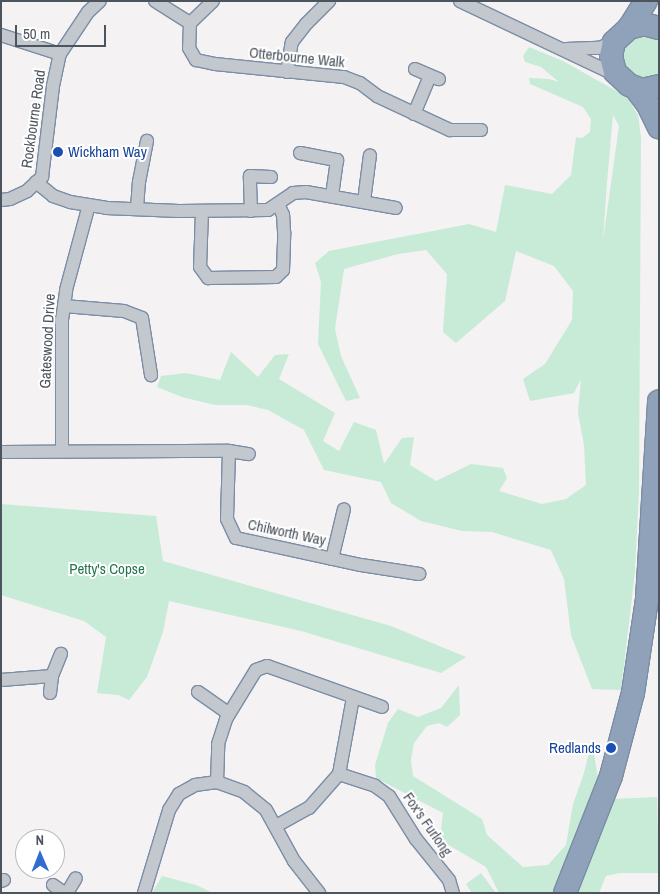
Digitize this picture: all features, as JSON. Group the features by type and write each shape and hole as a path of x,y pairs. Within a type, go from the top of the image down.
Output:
{"highway":[{"path":"646,1 622,35 611,61 648,105 659,128"},
{"path":"622,35 644,24 659,28"},
{"path":"628,83 647,89 659,86"},
{"path":"566,893 611,776 633,694 647,599 659,402"}],"street":[{"name":"Rockbourne Road","path":"1,200 24,192 42,176 53,86 60,54 88,12 100,1"},
{"path":"155,1 190,23 213,1"},
{"path":"287,72 292,42 306,24 329,1"},
{"path":"460,1 563,49 628,83"},
{"name":"Otterbourne Walk","path":"190,23 189,48 196,60 287,72 318,73 354,80 377,96 450,130 482,130"},
{"path":"1,35 60,54"},
{"path":"563,49 599,48 622,35"},
{"path":"414,114 435,78 416,69"},
{"path":"137,209 138,182 147,141"},
{"path":"300,153 337,160 332,197"},
{"path":"364,201 370,155"},
{"path":"251,211 250,176 271,177"},
{"path":"36,182 53,196 89,205 137,209 268,210 293,194 300,192 364,201 396,208"},
{"path":"202,210 200,266 208,278 276,277 283,270 283,215 278,204"},
{"name":"Gateswood Drive","path":"62,451 61,390 64,306 74,254 89,205"},
{"path":"64,306 124,311 142,318 151,375"},
{"path":"1,452 228,451 249,454"},
{"name":"Chilworth Way","path":"228,451 227,519 236,538 419,574"},
{"path":"332,558 344,509"},
{"path":"50,693 52,676 61,654"},
{"path":"217,782 218,744 228,713 256,670 268,666 382,707"},
{"path":"1,680 52,676"},
{"path":"198,692 228,713"},
{"path":"276,826 309,808 339,774 353,698"},
{"name":"Fox's Furlong","path":"339,774 374,786 389,796 416,839 449,880 453,893"},
{"path":"144,893 150,879 169,810 179,794 195,785 217,782 244,792 266,810 294,861 319,893"},
{"path":"61,890 76,878"}],"green space":[{"path":"637,34 659,38 659,75 655,78 641,80 625,70 621,51"},
{"path":"529,47 563,61 627,97 638,115 641,137 639,490 635,572 621,690 592,689 571,635 564,579 551,550 492,532 462,531 421,521 391,503 381,482 324,470 304,430 268,410 247,405 215,405 182,397 157,387 161,376 186,373 220,380 231,352 258,377 275,355 289,354 279,379 335,413 323,441 339,451 354,422 376,430 384,464 402,438 414,437 410,465 436,481 471,464 503,468 507,478 499,491 542,504 566,499 586,485 584,445 578,413 581,379 574,393 530,401 523,379 545,364 572,320 573,291 554,266 516,251 505,301 456,343 443,332 447,274 426,250 398,254 344,269 335,329 341,356 360,398 346,401 318,344 321,282 315,263 329,251 469,224 496,232 505,185 552,194 571,175 576,137 582,138 590,132 591,119 583,107 530,84 529,78 549,79 559,82 541,67 525,62 523,56","holes":["613,115 619,126 603,240"]},
{"name":"Petty's Copse","path":"1,504 156,516 163,561 391,626 466,657 441,673 301,631 169,601 163,632 147,677 129,700 118,695 97,693 106,637 84,621 1,595"},
{"path":"459,685 460,715 447,727 439,723 427,726 414,743 411,760 413,776 482,819 487,835 523,867 548,865 566,845 573,804 592,742 600,790 558,893 499,893 486,867 440,840 443,813 376,778 375,765 388,723 398,709 418,717 441,708"},
{"path":"657,797 659,873 620,873 606,876 599,893 576,893 612,799"},
{"path":"481,873 496,893 472,893 466,884"},
{"path":"162,876 196,885 213,893 152,893"}],"place":[{"name":"Wickham Way","path":"58,152"},
{"name":"Redlands","path":"611,748"}]}
